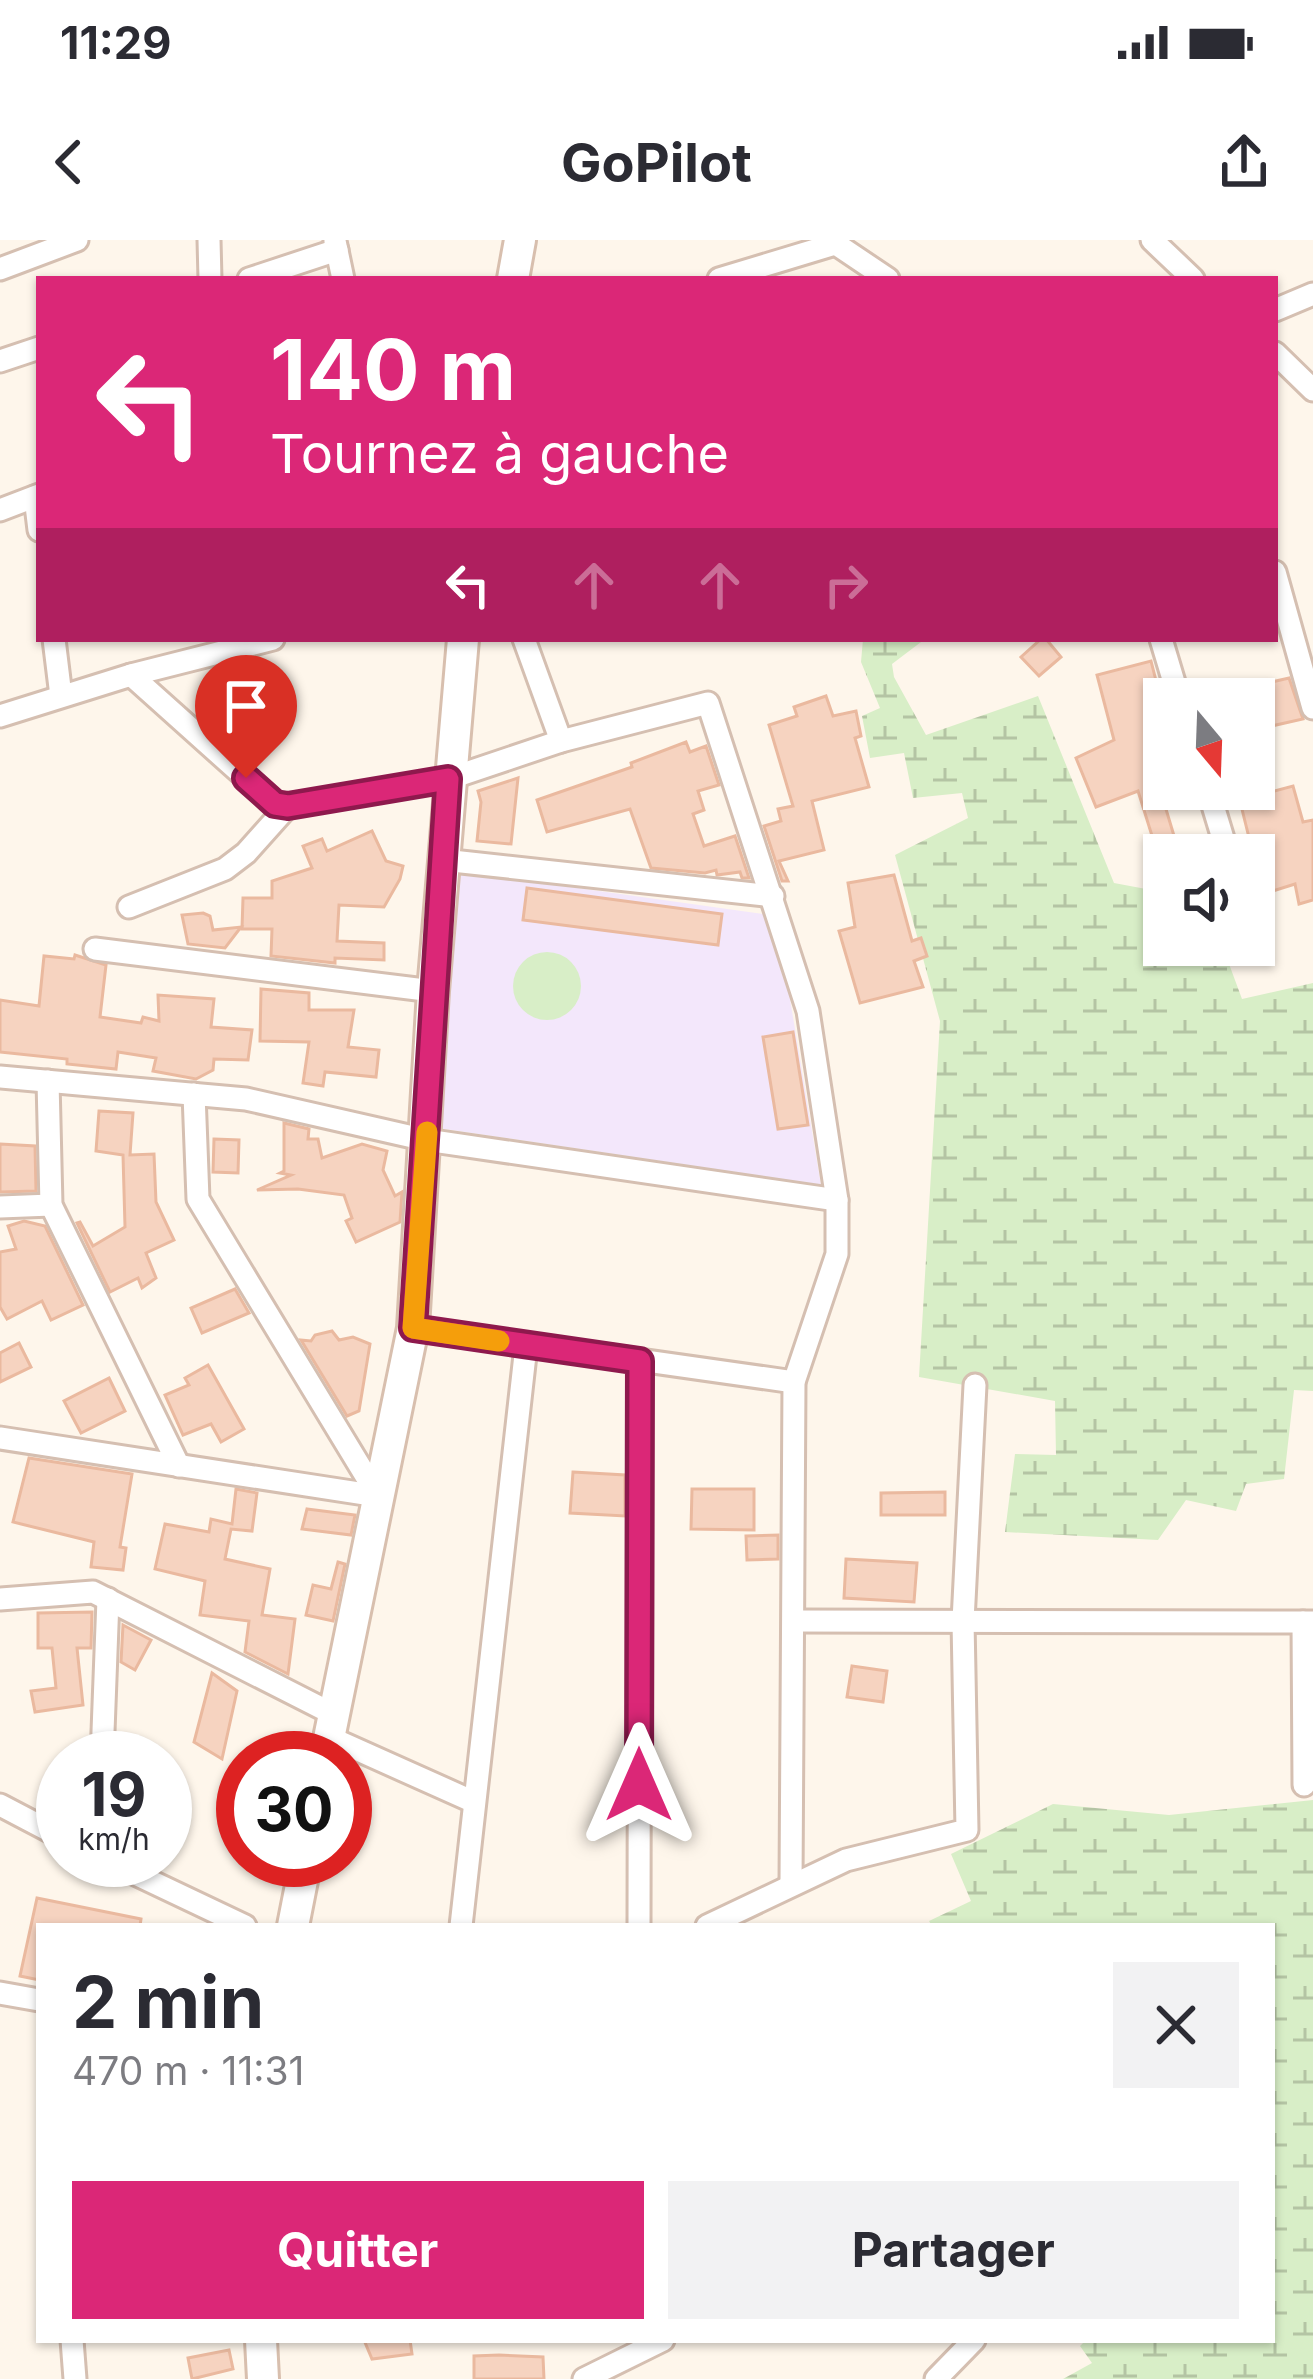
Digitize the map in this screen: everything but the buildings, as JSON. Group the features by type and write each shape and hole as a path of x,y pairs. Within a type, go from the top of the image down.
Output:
{"street":[{"path":"0,269 77,240"},
{"path":"209,240 210,276"},
{"path":"514,276 520,240"},
{"path":"1152,240 1190,276"},
{"path":"728,276 833,242 884,276"},
{"path":"256,276 336,245 342,276"},
{"path":"1278,309 1313,294"},
{"path":"0,361 36,349"},
{"path":"1278,356 1313,390"},
{"path":"0,510 36,496"},
{"path":"1278,583 1313,708"},
{"path":"54,642 61,696"},
{"path":"0,716 131,675 261,642"},
{"path":"330,1731 413,1328 448,779 463,642"},
{"path":"525,642 561,741"},
{"path":"1161,642 1172,678"},
{"path":"131,675 275,804 288,806 448,779 561,741 708,703 808,1012 837,1200 837,1254 794,1382 791,1884"},
{"path":"130,907 225,869 246,854 288,806"},
{"path":"443,860 773,896"},
{"path":"95,949 433,991"},
{"path":"0,1076 246,1099 426,1140 837,1200"},
{"path":"48,1081 51,1204 179,1466"},
{"path":"194,1094 199,1199 378,1496"},
{"path":"0,1207 51,1204"},
{"path":"413,1328 794,1382"},
{"path":"461,1923 526,1346"},
{"path":"639,1923 640,1361"},
{"path":"713,1923 846,1860 967,1830 964,1622 975,1385"},
{"path":"0,1438 378,1496"},
{"path":"0,1599 93,1592 321,1731"},
{"path":"103,1731 108,1599"},
{"path":"794,1621 1308,1622 1304,1785"},
{"path":"372,1755 475,1802"},
{"path":"0,1804 36,1823"},
{"path":"163,1887 239,1923"},
{"path":"294,1923 301,1887"},
{"path":"0,1993 36,1999"},
{"path":"72,2343 75,2379"},
{"path":"261,2343 262,2379"},
{"path":"936,2379 971,2343"},
{"path":"584,2379 640,2346"}],"shaded area":[{"path":"443,869 763,914 787,981 821,1185 425,1126"}],"green space":[{"path":"863,642 921,642 892,664 894,677 926,735 1038,696 1114,883 1143,888 1143,966 1230,966 1242,999 1313,983 1313,1391 1294,1390 1284,1479 1246,1484 1236,1511 1186,1500 1158,1540 1005,1532 1015,1454 1056,1455 1055,1401 919,1377 940,1021 895,855 968,818 962,793 913,798 904,753 870,758 862,716 880,708 861,662"},
{"path":"547,952 571,962 581,986 571,1010 547,1020 523,1010 513,986 523,962"},
{"path":"1313,1800 1313,2379 1063,2379 1092,2363 1080,2346 1083,2343 1275,2343 1275,1923 929,1921 971,1901 951,1854 1053,1804 1169,1815"}],"slow traffic":[{"path":"427,1132 413,1328 499,1341"}],"route":[{"path":"246,778 275,804 288,806 448,779 413,1328 640,1361 639,1785"}]}
